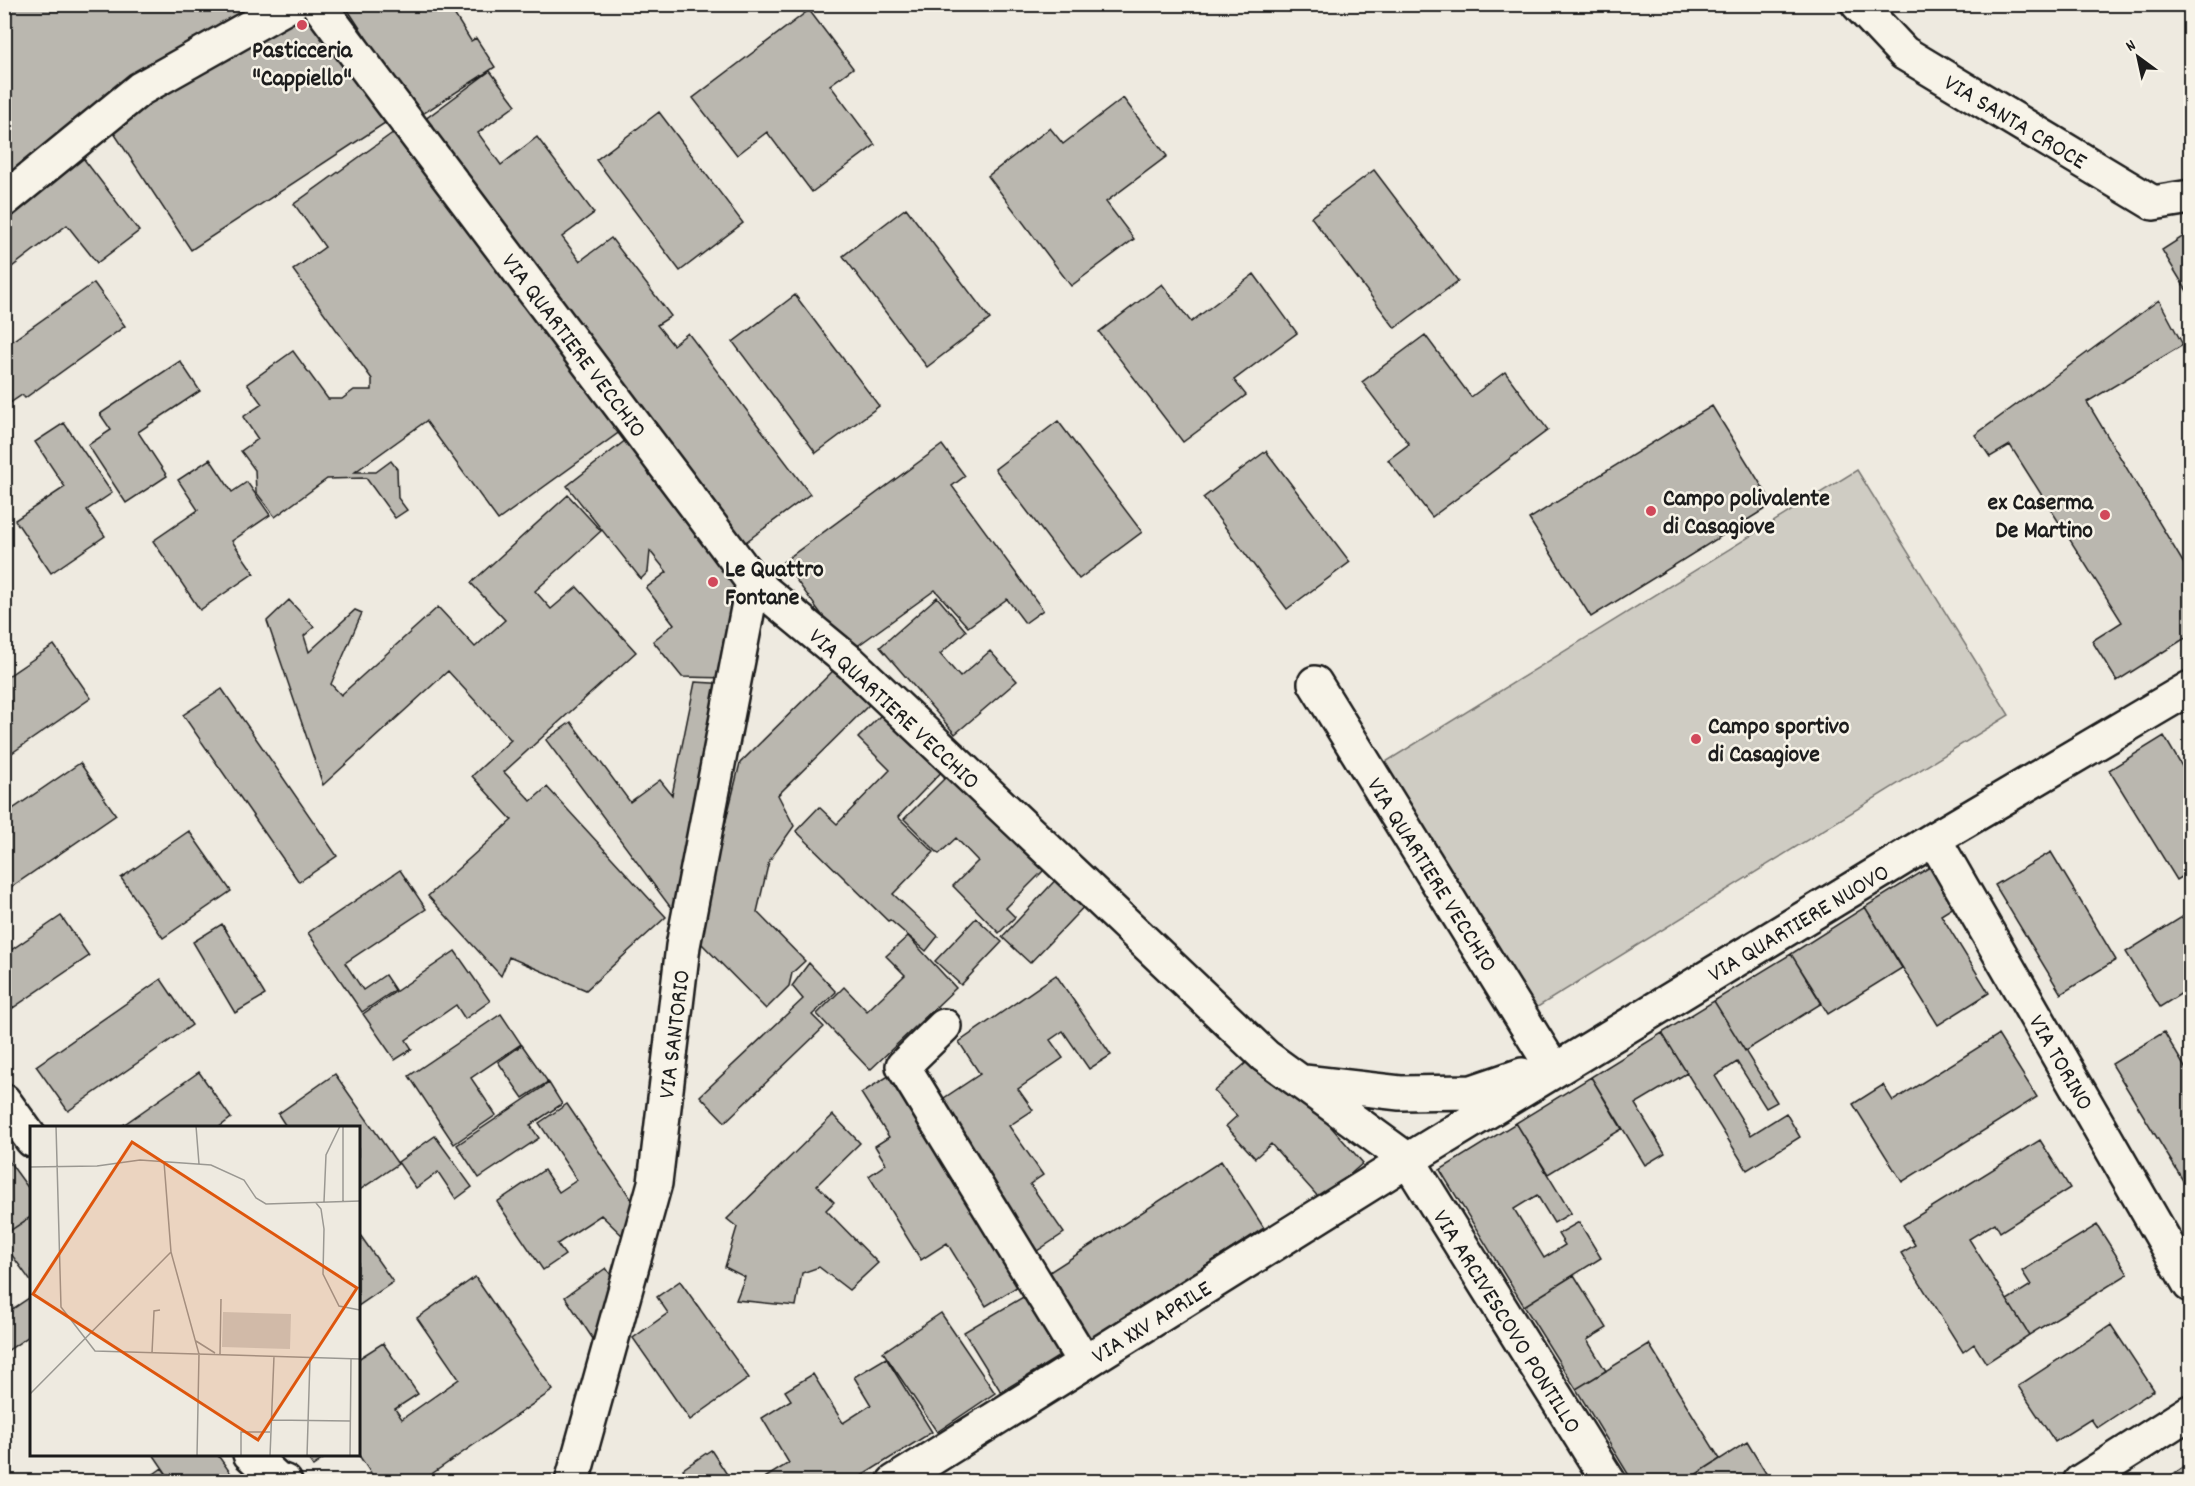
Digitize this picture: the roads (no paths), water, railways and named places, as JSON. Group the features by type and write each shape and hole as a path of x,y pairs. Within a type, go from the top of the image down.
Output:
{"street":[{"path":"4,200 140,89 291,4"},
{"name":"VIA QUARTIERE VECCHIO","path":"318,4 753,582 851,663 1265,1056 1408,1160"},
{"name":"VIA SANTA CROCE","path":"1858,4 1904,53 2153,203 2190,197"},
{"name":"VIA SANTORIO","path":"572,1482 655,1183 683,946 753,582"},
{"name":"VIA QUARTIERE VECCHIO","path":"1315,683 1551,1065"},
{"name":"VIA QUARTIERE NUOVO","path":"1408,1160 1934,839 2188,694"},
{"name":"VIA TORINO","path":"1934,839 2190,1285"},
{"path":"944,1026 903,1066 1084,1362"},
{"name":"VIA QUARTIERE VECCHIO","path":"1301,1082 1400,1093 1472,1092 1583,1053"},
{"path":"4,1101 30,1137"},
{"name":"VIA XXV APRILE","path":"894,1482 1408,1160"},
{"name":"VIA ARCIVESCOVO PONTILLO","path":"1408,1160 1609,1482"},
{"path":"2080,1482 2190,1412"},
{"path":"251,1456 277,1479 285,1482"}],"place":[{"name":"Pasticceria \"Cappiello\"","path":"302,25"},
{"name":"Campo polivalente di Casagiove","path":"1651,511"},
{"name":"ex Caserma De Martino","path":"2105,515"},
{"name":"Le Quattro Fontane","path":"713,582"},
{"name":"Campo sportivo di Casagiove","path":"1696,739"}]}
